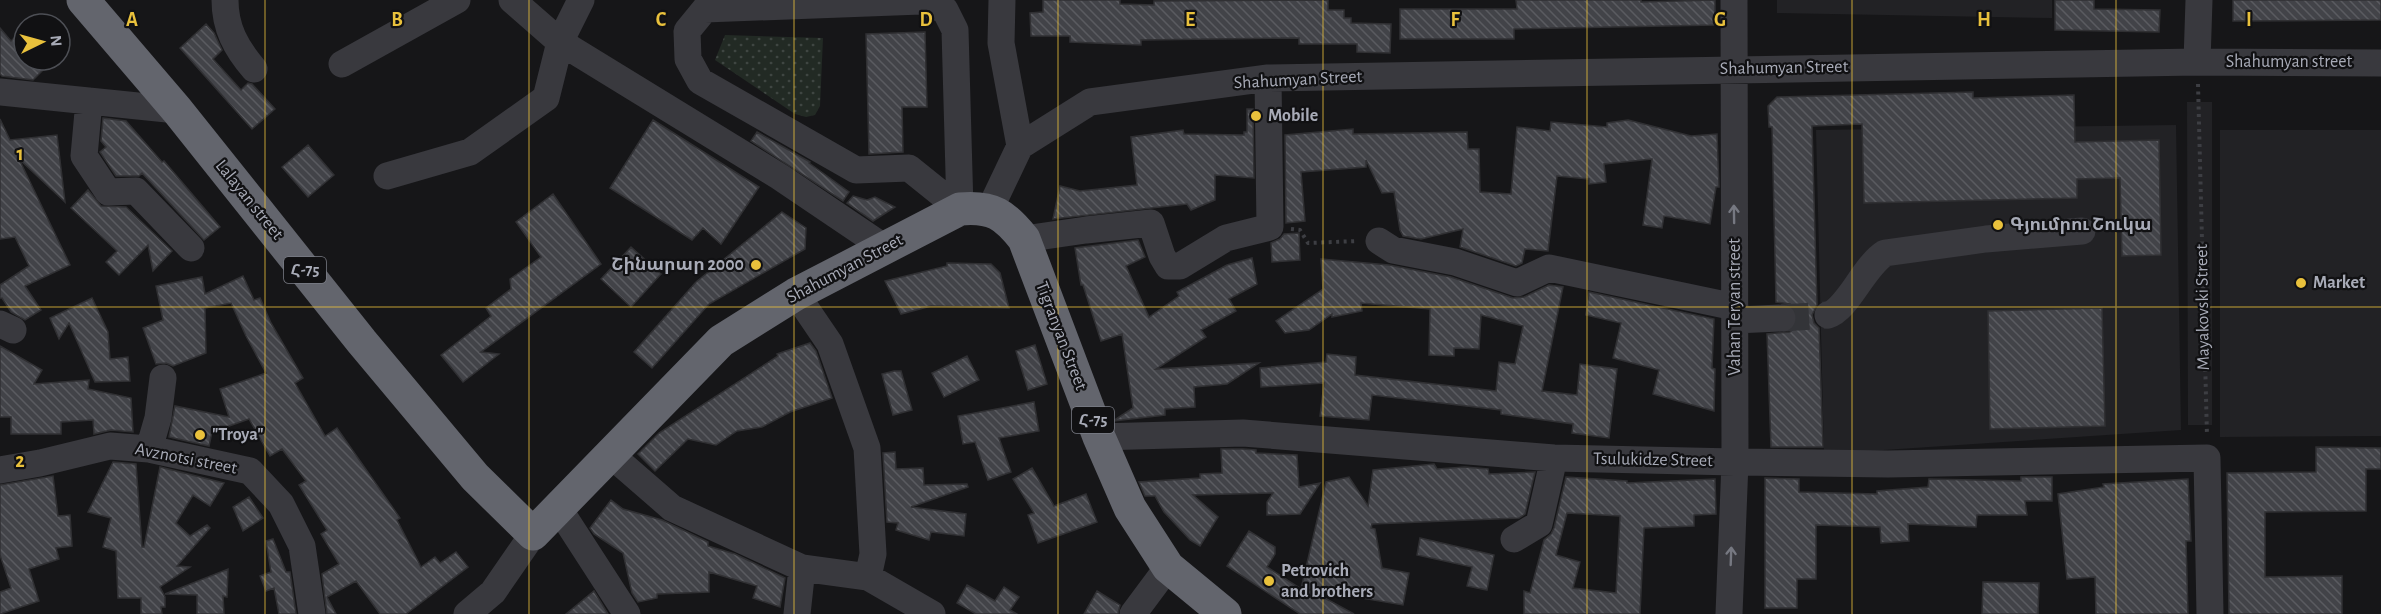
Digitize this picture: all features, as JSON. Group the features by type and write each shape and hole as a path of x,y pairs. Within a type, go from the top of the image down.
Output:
{"highway":[{"name":"Lalayan street","path":"83,0 177,110 362,342 475,477 533,534"},
{"name":"Shahumyan Street","path":"533,534 722,341 796,294 885,248 975,209"},
{"name":"Tigranyan Street","path":"975,209 1009,220 1024,239 1099,437 1130,508 1168,567 1225,614"}],"street":[{"path":"225,0 229,32 235,45 254,69"},
{"path":"342,64 457,0"},
{"path":"512,0 560,42 780,177 885,248"},
{"path":"387,176 470,152 546,98 560,42 580,0"},
{"path":"975,209 1020,146 1000,43 1002,0"},
{"name":"Vahan Teryan street","path":"1730,614 1735,462 1734,0"},
{"path":"2197,62 2199,0"},
{"path":"921,1 945,10 956,30 975,209 909,168 856,170 700,81 688,59 687,31 705,9 921,1"},
{"name":"Shahumyan Street","path":"1020,146 1090,102 1268,78 2197,62"},
{"name":"Shahumyan street","path":"2197,62 2381,63"},
{"path":"1024,239 1151,223 1162,256 1168,266 1180,266 1226,238 1270,227 1268,78"},
{"path":"0,92 177,110"},
{"path":"89,101 84,156 108,192 136,191 191,248"},
{"path":"1827,315 1839,310 1875,260 1885,253 1986,239 2082,231"},
{"path":"1379,241 1393,250 1455,262 1517,283 1549,268 1735,313 1782,318"},
{"path":"796,294 830,344 867,448 873,554 867,577"},
{"path":"149,449 158,418 163,378"},
{"name":"Tsulukidze Street","path":"1099,437 1243,433 1554,458 1735,462 1888,464 2207,458"},
{"name":"Avznotsi street","path":"0,470 110,446 149,449 250,471 281,504 302,546 312,614"},
{"path":"611,455 672,508 802,568 867,577 932,614"},
{"path":"1514,539 1539,524 1554,458"},
{"path":"2207,458 2210,614"},
{"path":"559,509 627,614"},
{"path":"467,614 493,592 533,534"},
{"path":"1133,614 1168,567"},
{"path":"797,614 802,568"}],"path":[{"name":"Mayakovski Street","path":"2197,62 2207,458"},
{"path":"1270,227 1300,230 1308,243 1379,241"}],"shaded area":[{"path":"1777,0 2052,0 2052,18 1777,13"},
{"path":"725,35 823,38 820,106 815,115 806,117 795,114 715,60"},
{"path":"2187,102 2212,102 2212,425 2188,425"},
{"name":"Գյումրու Շուկա","path":"2176,125 2181,430 1824,454 1816,130"},
{"name":"Market","path":"2220,130 2381,130 2381,436 2220,437"}],"building":[{"path":"1043,0 1120,0 1120,4 1154,5 1154,1 1328,0 1328,10 1344,10 1344,18 1351,18 1351,23 1391,24 1390,53 1357,52 1357,44 1299,44 1299,38 1141,40 1141,45 1070,42 1070,36 1031,36 1030,13 1043,12"},
{"path":"1516,0 1641,0 1641,2 1715,0 1715,25 1514,29 1514,39 1400,39 1400,9 1517,9"},
{"path":"2055,0 2094,0 2094,9 2160,10 2159,32 2055,30"},
{"path":"2233,0 2381,0 2381,20 2233,21"},
{"path":"206,24 214,33 222,50 213,59 241,90 248,83 252,84 275,109 252,129 180,48"},
{"path":"0,28 12,40 12,72 41,72 33,80 0,74"},
{"path":"925,32 927,107 902,107 903,152 869,154 866,34"},
{"path":"1973,92 1973,98 2074,95 2075,142 2159,140 2161,255 2122,256 2120,178 2077,179 2077,198 1864,203 1862,124 1812,126 1817,305 1812,315 1814,323 1819,328 1823,447 1771,447 1767,334 1790,332 1796,326 1798,318 1796,310 1790,304 1776,302 1772,127 1769,127 1768,106 1777,97"},
{"path":"1247,109 1253,109 1254,178 1215,175 1215,200 1191,210 1187,204 1053,219 1060,186 1080,191 1137,185 1131,137 1183,130 1184,134 1244,135 1244,132 1247,132"},
{"path":"103,118 126,121 162,162 164,161 220,227 204,240 142,173 139,176 116,176 100,152 106,147 101,141"},
{"path":"0,119 10,140 57,135 65,202 19,159 70,265 25,286 41,310 25,320 11,312 0,298 0,285 29,266 15,237 0,239"},
{"path":"653,120 759,187 721,244 703,228 692,240 610,188"},
{"path":"1628,120 1691,136 1717,134 1719,187 1716,187 1710,224 1664,216 1662,228 1643,225 1652,159 1604,164 1606,182 1589,184 1589,179 1557,176 1548,251 1525,249 1522,263 1516,266 1460,247 1463,229 1421,239 1403,236 1394,192 1382,193 1366,160 1366,167 1301,172 1305,221 1286,223 1285,135 1353,129 1353,134 1467,132 1468,149 1479,149 1480,192 1511,194 1517,127 1550,131 1551,122 1607,127 1607,123"},
{"path":"757,132 810,162 849,192 843,201 751,141"},
{"path":"308,145 334,175 308,197 282,167"},
{"path":"88,190 101,206 126,207 172,251 153,271 148,245 119,275 106,262 117,251 71,208"},
{"path":"553,194 601,264 481,352 499,354 463,382 441,355 491,316 486,308 511,289 510,279 541,257 516,222"},
{"path":"853,196 867,200 875,197 895,207 873,221 847,203"},
{"path":"782,212 806,228 805,249 709,304 652,368 634,352 696,282"},
{"path":"1299,233 1300,260 1272,262 1271,243 1280,239 1284,234"},
{"path":"1138,240 1145,257 1126,266 1149,317 1179,296 1177,292 1227,265 1252,258 1257,284 1229,299 1236,311 1201,330 1206,337 1156,369 1259,363 1227,384 1194,387 1195,407 1165,409 1165,415 1113,421 1133,408 1122,334 1101,341 1083,285 1081,285 1075,248"},
{"path":"631,247 661,274 631,307 601,279"},
{"path":"1321,259 1389,265 1451,277 1513,298 1524,297 1549,285 1563,287 1542,391 1577,395 1580,364 1617,369 1609,438 1572,433 1573,424 1501,414 1501,410 1372,395 1369,420 1320,416 1324,383 1261,387 1260,368 1326,362 1327,354 1356,357 1355,375 1496,391 1499,362 1515,364 1523,326 1481,315 1479,349 1454,348 1454,356 1429,355 1430,309 1361,303 1362,311 1332,317 1332,314 1309,330 1285,333 1276,321 1323,289"},
{"path":"947,263 991,264 1000,273 1009,308 931,306 901,314 885,281 947,266"},
{"path":"243,276 254,300 260,298 271,323 303,378 295,383 325,436 337,428 400,518 397,520 421,567 435,557 440,563 456,552 468,567 406,614 380,614 356,581 327,597 336,614 327,614 322,574 339,564 321,534 327,530 299,485 306,481 282,449 270,456 249,419 212,432 209,446 169,437 175,406 229,417 220,389 266,373 231,303 205,308 206,353 173,366 166,363 156,364 143,328 163,320 156,286 202,277 205,294"},
{"path":"1589,292 1714,319 1712,368 1715,369 1714,411 1653,394 1659,370 1613,358 1621,323 1586,315"},
{"path":"92,298 108,332 110,359 128,357 130,381 95,382 69,323 59,339 50,318"},
{"path":"2102,308 2105,426 1990,429 1988,311"},
{"path":"810,343 816,351 832,398 790,412 762,427 737,431 716,445 688,439 655,471 638,454 659,433 778,356 777,354"},
{"path":"1035,345 1047,384 1028,390 1016,351"},
{"path":"0,346 42,370 34,384 89,380 88,389 131,398 133,432 111,430 94,434 93,420 61,422 61,434 11,434 11,417 0,417"},
{"path":"967,356 979,380 944,397 932,373"},
{"path":"901,371 912,410 893,415 882,374"},
{"path":"1034,402 1039,431 999,438 1011,472 988,480 975,442 963,444 958,416"},
{"path":"2316,447 2381,448 2381,469 2366,469 2366,511 2265,512 2265,577 2342,576 2342,614 2229,614 2227,473 2316,472"},
{"path":"1221,449 1297,455 1299,487 1320,483 1300,514 1267,515 1267,502 1273,493 1193,495 1218,517 1200,546 1190,540 1164,512 1155,496 1145,496 1139,482 1200,478 1200,474 1222,473"},
{"path":"895,452 896,469 923,468 924,485 967,484 968,487 911,507 966,514 964,536 931,532 929,540 896,530 898,523 887,522 883,453"},
{"path":"113,462 136,464 142,547 144,547 160,467 224,483 210,506 193,495 176,523 190,536 207,525 210,528 177,566 190,567 160,587 165,597 165,607 161,607 162,614 141,614 141,598 118,598 116,551 103,547 111,518 88,512"},
{"path":"1434,464 1437,469 1465,467 1488,469 1489,474 1535,472 1525,514 1519,518 1372,524 1371,528 1375,529 1382,568 1409,573 1403,605 1308,589 1354,614 1300,614 1227,566 1249,531 1275,547 1275,554 1267,567 1301,589 1326,482 1349,477 1368,506 1373,470"},
{"path":"1032,468 1054,506 1086,494 1097,522 1038,543 1028,515 1034,513 1013,479"},
{"path":"53,476 58,516 70,515 72,546 56,548 59,559 29,569 39,601 0,614 0,592 11,588 0,555 0,485"},
{"path":"1566,477 1627,481 1627,483 1715,479 1716,514 1694,515 1694,526 1644,528 1640,614 1524,614 1524,591 1530,593 1544,540 1554,528","holes":["1567,513 1620,516 1616,593 1573,588 1580,562 1556,555"]},
{"path":"2021,477 2052,477 2052,501 2025,501 2027,515 1977,515 1976,527 1908,524 1909,541 1881,543 1880,527 1816,525 1816,579 1797,579 1797,608 1765,608 1765,478 1799,479 1799,492 1877,494 1877,491 1928,487 1929,479 2021,481"},
{"path":"2188,479 2191,541 2186,541 2188,614 2096,614 2095,577 2067,579 2058,494 2104,487 2103,484"},
{"path":"249,497 263,518 243,531 233,507"},
{"path":"611,500 623,509 662,520 708,542 708,546 735,554 785,578 780,607 753,598 757,586 709,572 709,592 657,594 657,598 638,602 632,593 623,553 594,534 590,528"},
{"path":"1420,538 1494,555 1487,590 1467,586 1472,567 1417,555"},
{"path":"273,539 286,572 290,572 296,614 279,614 274,588 266,591 260,576 271,572 266,541"},
{"path":"228,569 227,597 223,596 224,614 197,614 197,595 165,594"},
{"path":"1983,582 2039,583 2038,614 1982,614"},
{"path":"967,585 995,601 1004,587 1019,597 1010,610 1017,614 976,614 957,603"},
{"path":"594,591 608,614 566,614"},
{"path":"1097,591 1120,605 1118,614 1084,614"}],"tunnel":[{"path":"1782,318 1828,315"}],"place":[{"name":"Mobile","path":"1256,116"},
{"name":"Գյումրու Շուկա","path":"1998,225"},
{"name":"Շինարար 2000","path":"756,265"},
{"name":"Market","path":"2301,283"},
{"name":"\"Troya\"","path":"200,435"},
{"name":"Petrovich and brothers","path":"1269,581"}]}
